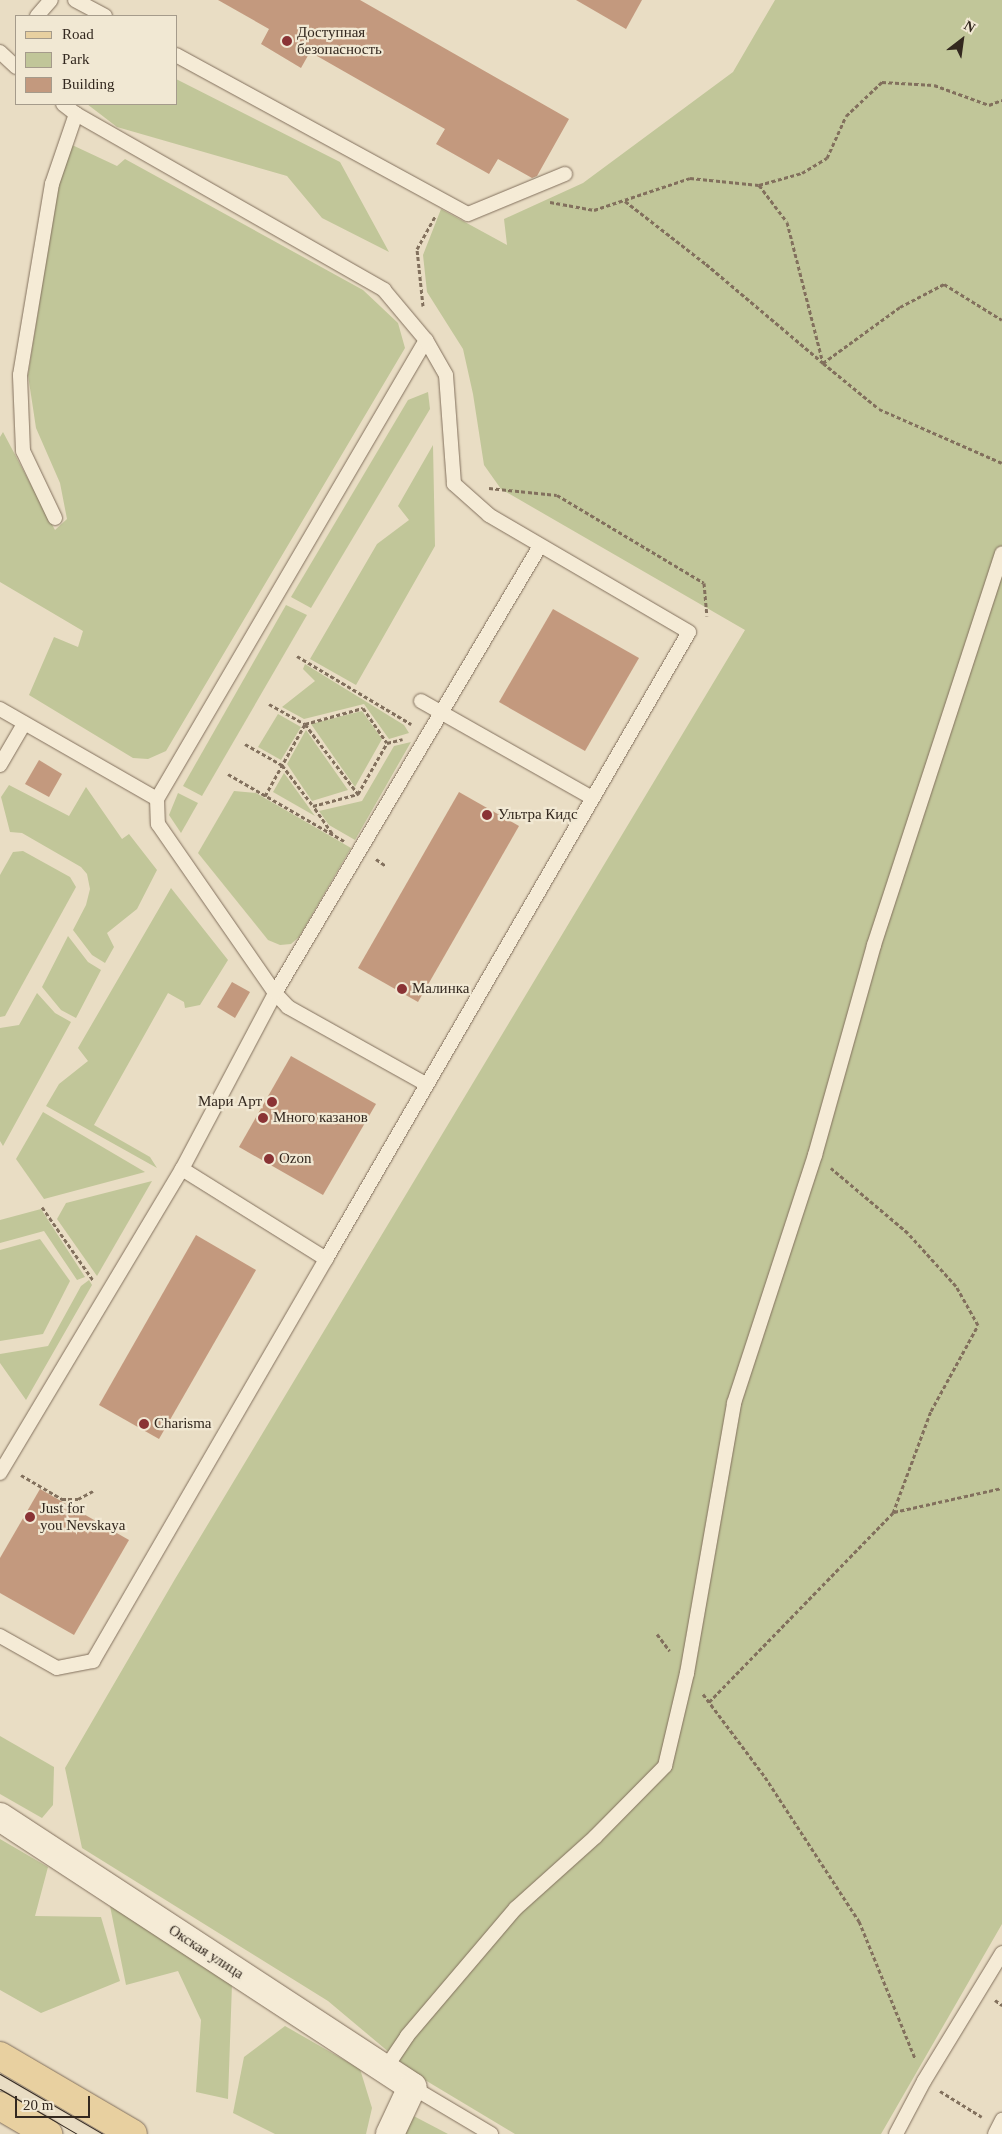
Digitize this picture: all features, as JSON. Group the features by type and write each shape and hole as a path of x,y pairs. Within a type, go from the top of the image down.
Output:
{"main road":[{"path":"0,2056 133,2134"},
{"path":"0,2106 48,2134"}],"street":[{"name":"Окская улица","path":"0,1817 412,2087"},
{"path":"390,2134 412,2087"}],"lane":[{"path":"38,15 51,0"},
{"path":"75,0 103,15"},
{"path":"178,56 468,214 565,174"},
{"path":"0,1636 57,1668 93,1661 591,797 689,632 489,515 454,484 446,375 426,340 384,290 76,114 64,105"},
{"path":"56,518 24,451 20,375 52,184 76,114"},
{"path":"426,340 157,798 158,824 275,993 288,1006 426,1084"},
{"path":"0,1473 182,1169 275,993 540,546"},
{"path":"385,2069 407,2036 516,1908 595,1836 665,1766 687,1673 734,1403 816,1155 874,945 1002,553"},
{"path":"420,701 591,797"},
{"path":"0,709 157,798"},
{"path":"0,765 24,724"},
{"path":"182,1169 326,1259"},
{"path":"896,2134 924,2081 1002,1953"},
{"path":"412,2087 491,2134"}],"path":[{"path":"512,196 594,210 690,178 759,185 802,173 827,158 846,116 882,82 934,85 989,105 1002,100"},
{"path":"759,185 787,222 823,363"},
{"path":"624,200 706,264 879,409 1002,463"},
{"path":"426,340 417,249 443,201"},
{"path":"823,363 900,307 944,284 1002,320"},
{"path":"454,484 557,495 704,583 707,616"},
{"path":"297,656 411,723 412,730"},
{"path":"269,704 305,724 358,794"},
{"path":"265,796 305,724 363,708 387,743"},
{"path":"314,806 358,794 387,743 405,739"},
{"path":"245,744 282,765 334,835"},
{"path":"228,774 348,844"},
{"path":"371,857 386,866"},
{"path":"709,1702 893,1512 930,1411 978,1325 956,1286 908,1233 816,1155"},
{"path":"42,1207 97,1286"},
{"path":"20,1475 62,1499 78,1499 93,1491"},
{"path":"893,1512 1002,1488"},
{"path":"657,1634 765,1777 859,1921 924,2081 996,2129"}],"green space":[{"path":"775,0 1002,0 1002,1924 881,2134 515,2134 415,2074 328,2001 82,1848 65,1768 175,1579 745,630 501,489 484,465 473,394 463,349 427,292 423,255 441,209 507,245 504,219 583,183 733,72"},
{"path":"178,80 340,162 389,252 322,218 287,176 117,127 88,105 178,105"},
{"path":"70,144 117,166 125,159 363,290 398,323 405,348 166,751 148,759 133,758 29,695 54,637 78,647 83,631 0,582 0,437 3,432 55,530 67,519 60,483 36,428 28,375 58,184"},
{"path":"428,392 430,409 311,608 291,597 408,400"},
{"path":"433,445 435,546 356,685 310,659 377,544 409,520 398,506"},
{"path":"286,605 307,615 202,796 183,786"},
{"path":"305,664 404,725 409,733 389,739 364,704 304,719 282,707 315,681 303,669"},
{"path":"362,711 382,739 355,787 311,724"},
{"path":"278,714 301,727 281,760 258,747"},
{"path":"306,730 348,790 312,801 287,764"},
{"path":"411,742 355,840 329,825 319,811 362,801 394,746"},
{"path":"284,773 315,816 273,792"},
{"path":"9,785 69,816 86,787 122,839 129,834 157,870 137,909 107,933 114,947 105,963 92,955 73,930 86,905 90,889 87,874 81,867 22,833 10,832 1,797"},
{"path":"234,791 256,793 351,848 299,937 291,944 280,945 268,940 198,853"},
{"path":"178,793 198,803 181,833 169,815"},
{"path":"23,851 70,877 76,887 5,1016 0,1017 0,875 13,852"},
{"path":"171,888 228,960 200,1005 185,1008 184,1002 168,993 94,1125 150,1157 157,1168 46,1106 59,1084 88,1061 78,1048"},
{"path":"68,936 88,962 101,970 76,1018 61,1010 42,987"},
{"path":"37,993 55,1013 71,1022 3,1146 0,1141 0,1028 19,1025"},
{"path":"43,1112 145,1172 44,1199 16,1159"},
{"path":"152,1181 97,1276 57,1219 66,1203"},
{"path":"41,1209 85,1277 77,1280 44,1231 0,1243 0,1220"},
{"path":"40,1239 70,1281 43,1334 0,1341 0,1250"},
{"path":"89,1280 92,1285 26,1400 0,1363 0,1354 48,1346 81,1286"},
{"path":"0,1736 54,1767 53,1805 42,1818 0,1794"},
{"path":"0,1839 48,1867 35,1916 101,1917 120,1981 41,2013 0,1990"},
{"path":"110,1906 186,1951 232,1984 228,2099 196,2092 201,2020 178,1971 126,1985"},
{"path":"285,2026 360,2069 372,2108 366,2134 275,2134 233,2113 244,2057"},
{"path":"406,2112 448,2134 397,2134"}],"building":[{"path":"218,0 360,0 569,119 537,176 532,178 498,159 489,174 436,144 445,129 310,52 301,68 261,44 269,29"},
{"path":"576,0 642,0 626,29"},
{"path":"553,609 639,658 585,751 499,702"},
{"path":"39,760 62,774 49,797 25,784"},
{"path":"459,792 519,826 418,1002 358,968"},
{"path":"232,982 250,992 235,1018 217,1007"},
{"path":"291,1056 376,1104 323,1195 239,1147"},
{"path":"196,1235 256,1270 159,1439 99,1405"},
{"path":"40,1489 129,1540 74,1635 0,1593 0,1558"}],"tram line":[{"path":"0,2074 103,2134"},
{"path":"0,2089 77,2134"}],"place":[{"name":"Доступная безопасность","path":"287,41"},
{"name":"Ультра Кидс","path":"487,815"},
{"name":"Малинка","path":"402,989"},
{"name":"Мари Арт","path":"272,1102"},
{"name":"Много казанов","path":"263,1118"},
{"name":"Ozon","path":"269,1159"},
{"name":"Charisma","path":"144,1424"},
{"name":"Just for you Nevskaya","path":"30,1517"}]}
